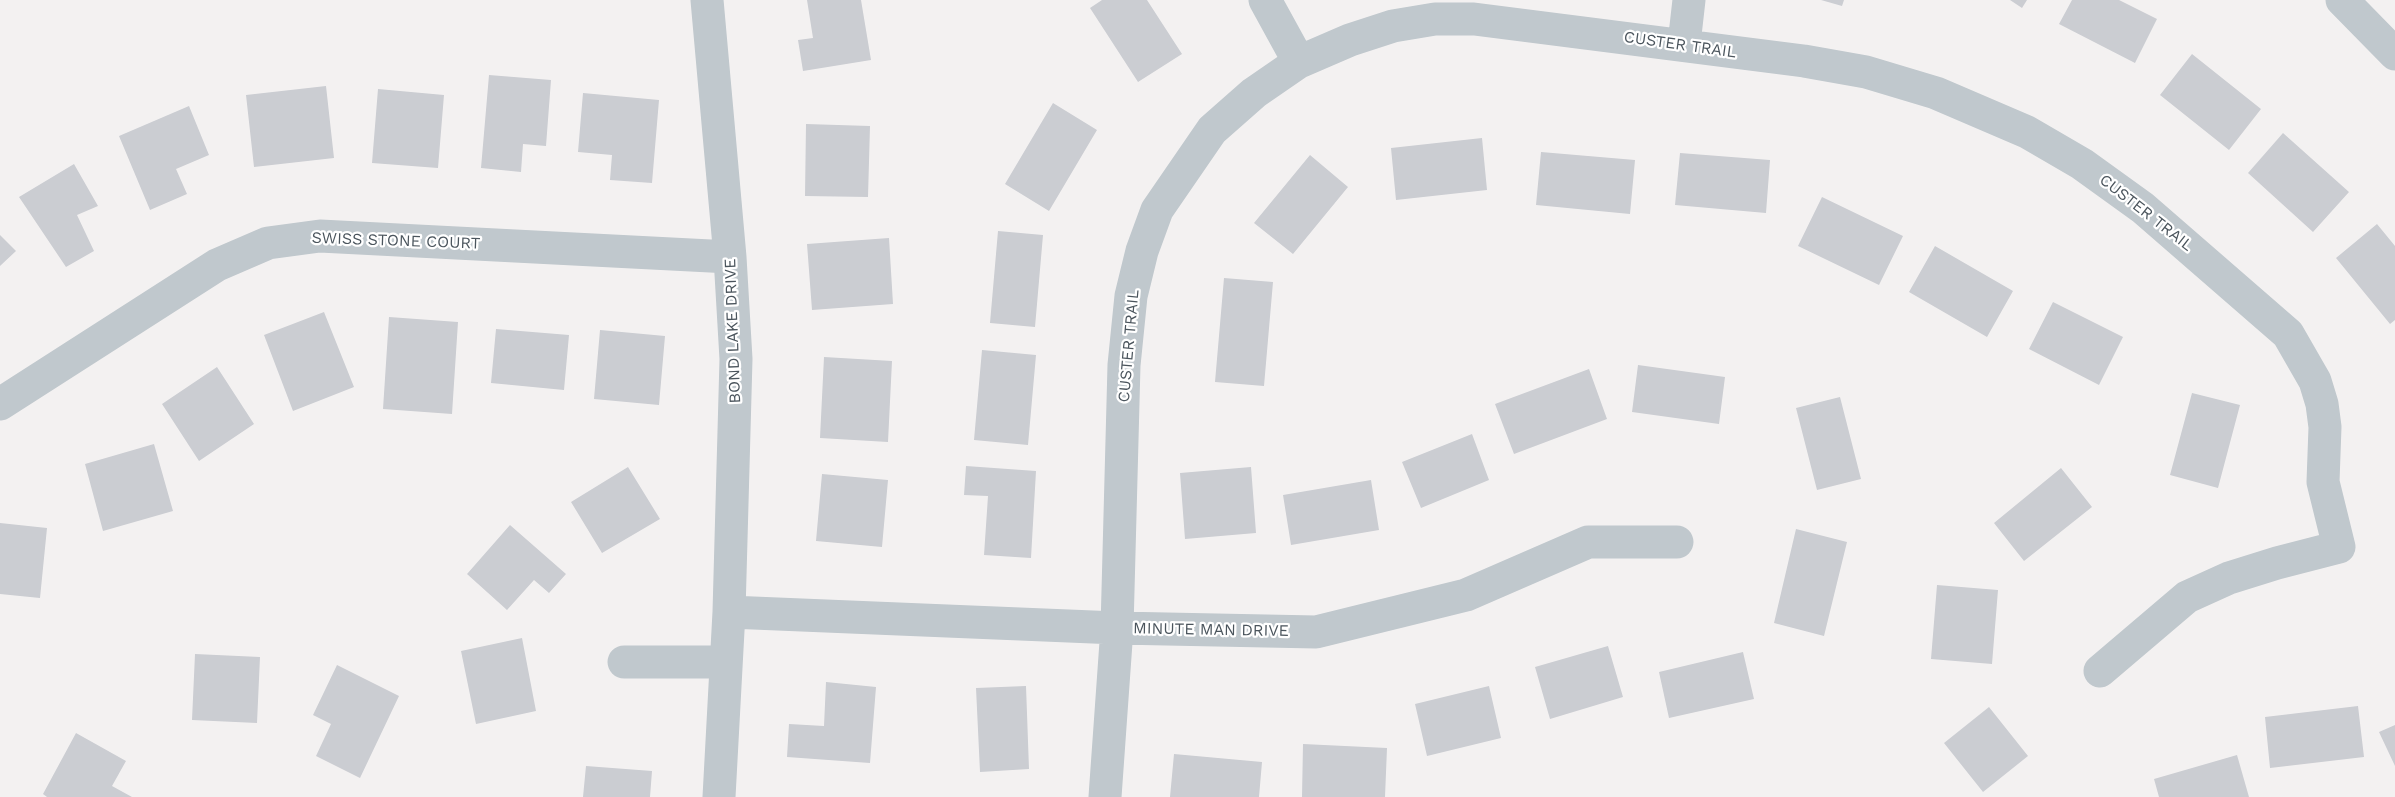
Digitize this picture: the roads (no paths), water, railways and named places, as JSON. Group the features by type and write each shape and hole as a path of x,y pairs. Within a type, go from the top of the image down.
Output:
{"street":[{"name":"BOND LAKE DRIVE","path":"707,0 730,256 736,359 729,612 719,797"},
{"path":"1265,0 1299,62"},
{"path":"1684,44 1689,0"},
{"path":"2342,0 2395,54"},
{"name":"CUSTER TRAIL","path":"1105,797 1117,628 1124,365 1131,296 1142,251 1157,210 1212,130 1254,93 1299,62 1350,39 1393,26 1435,19 1474,19 1684,44 1866,72 1936,93 2027,132 2055,147 2143,208 2280,327 2303,356 2315,381 2322,404 2325,427 2323,482 2339,547 2248,572 2187,597 2100,671"},
{"name":"SWISS STONE COURT","path":"0,404 217,265 268,243 320,236 730,256"},
{"name":"MINUTE MAN DRIVE","path":"729,612 1117,628 1316,632 1466,595 1588,542 1677,542"},
{"path":"624,662 726,662"}]}
